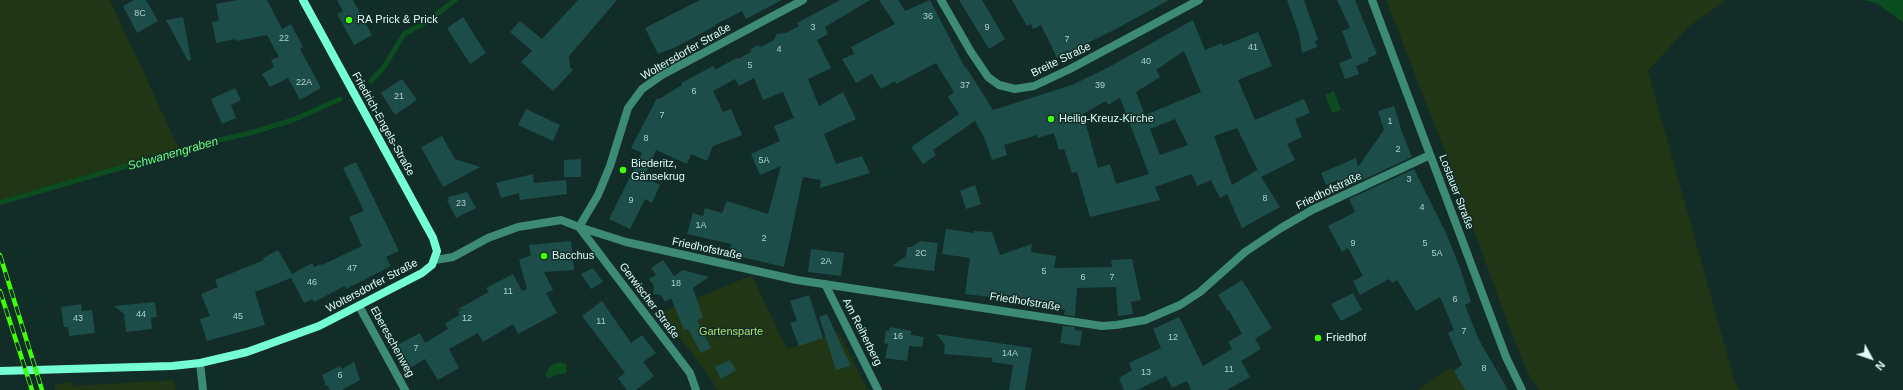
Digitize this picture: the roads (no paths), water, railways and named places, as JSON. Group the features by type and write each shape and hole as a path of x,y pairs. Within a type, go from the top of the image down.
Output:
{"street":[{"name":"Friedrich-Engels-Straße","path":"303,0 433,238 437,251 435,260"},
{"name":"Woltersdorfer Straße","path":"579,227 598,195 610,166 628,108 642,90 662,75 803,0"},
{"name":"Breite Straße","path":"941,0 971,52 988,77 999,85 1015,89 1034,86 1070,69 1199,0"},
{"name":"Lostauer Straße","path":"1372,0 1506,357 1522,390"},
{"name":"Friedhofstraße","path":"579,227 626,242 797,280 1102,326 1145,320 1180,305 1200,292 1259,241 1312,210 1430,155"},
{"path":"435,260 453,257 488,238 518,227 560,220 579,227"},
{"name":"Gerwischer Straße","path":"579,227 690,373 696,390"},
{"name":"Woltersdorfer Straße","path":"0,371 129,368 200,363 247,352 285,340 319,326 422,273 430,268 435,260"},
{"name":"Am Reiherberg","path":"825,284 878,390"},
{"name":"Ebereschenweg","path":"359,306 405,390"},
{"path":"200,363 203,390"}],"waterway":[{"name":"Schwanengraben","path":"371,81 384,67 404,34 428,21 455,0"},
{"name":"Schwanengraben","path":"2,202 210,142 250,133 293,120 340,99"}],"railway":[{"path":"0,255 42,390"},
{"path":"0,291 32,390"}],"place":[{"name":"RA Prick & Prick","path":"349,20"},
{"name":"Heilig-Kreuz-Kirche","path":"1051,119"},
{"name":"Biederitz, Gänsekrug","path":"623,170"},
{"name":"Bacchus","path":"544,256"},
{"name":"Friedhof","path":"1318,338"}],"park label":[{"name":"Gartensparte","path":"731,332"}]}
